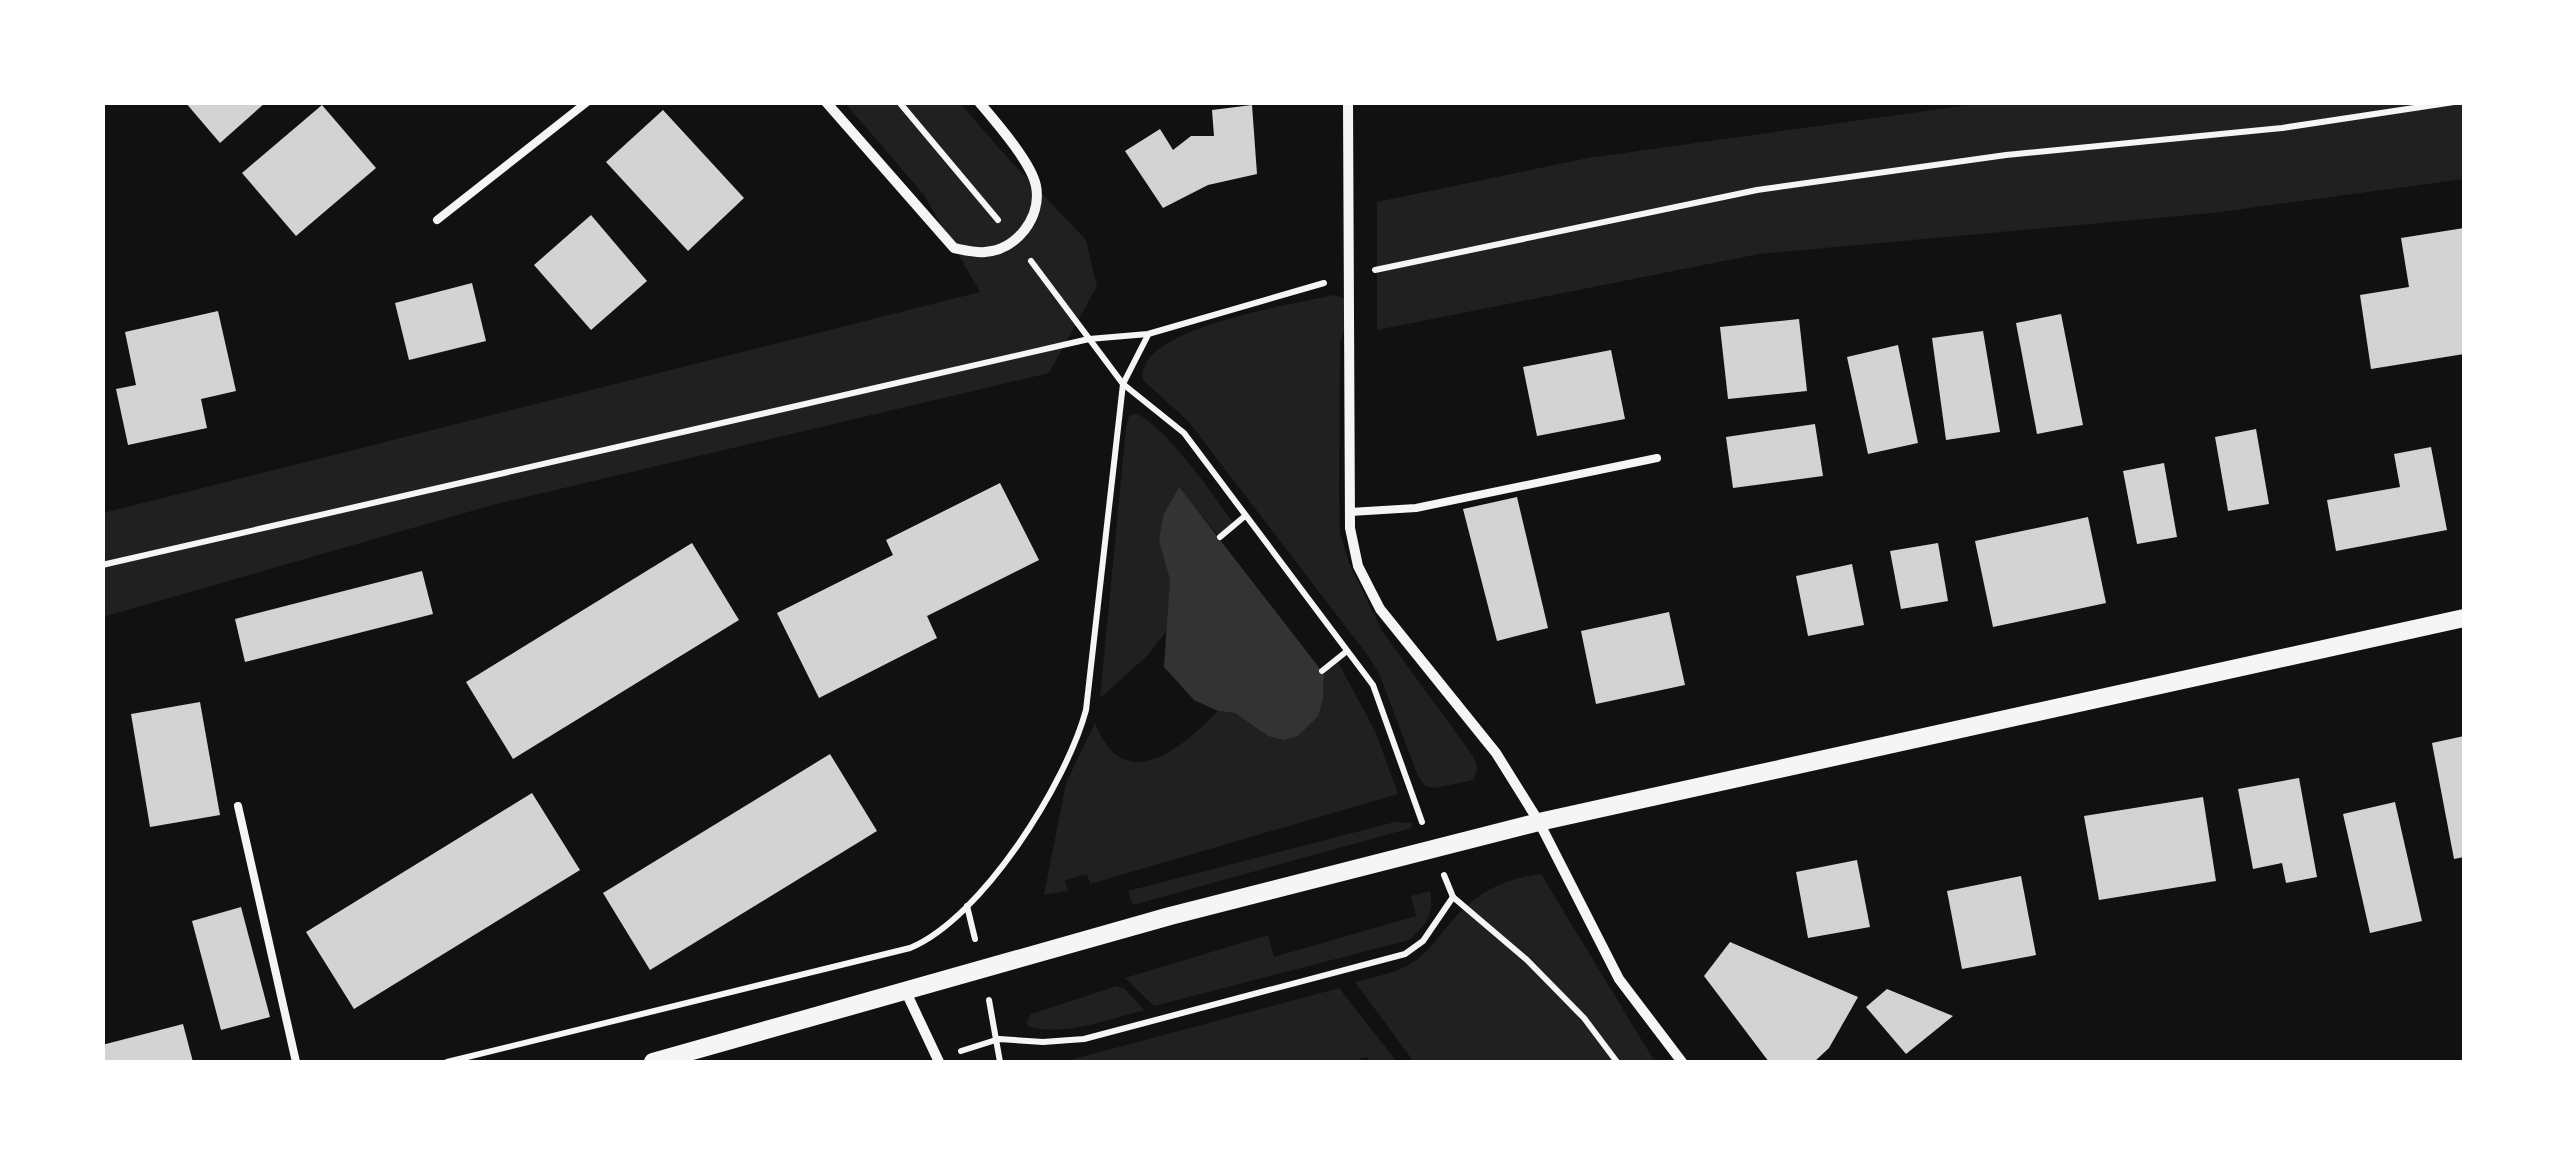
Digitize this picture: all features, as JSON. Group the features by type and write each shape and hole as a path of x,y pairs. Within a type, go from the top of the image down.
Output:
{"street":[{"path":"826,102 954,248 986,252 1018,242 1034,215 1036,186 1010,138 979,102"},
{"path":"1348,102 1350,512 1358,566 1380,609 1496,754 1538,822 1619,979 1682,1062"},
{"path":"652,1062 1170,916 1538,822 2464,618"},
{"path":"906,992 939,1062"}],"lane":[{"path":"437,220 587,102"},
{"path":"1350,512 1416,508 1657,458"},
{"path":"238,806 296,1062"}],"path":[{"path":"899,102 1018,242 1122,384 1184,433 1373,684 1432,850 1453,896 1528,960 1584,1018 1617,1062"},
{"path":"102,565 1090,339 1148,334 1348,276 1757,190 2006,155 2282,128 2454,102"},
{"path":"447,1062 910,948 945,928 967,906 1008,857 1052,794 1078,741 1086,710 1122,384 1148,334"},
{"path":"1220,538 1245,516"},
{"path":"1322,671 1347,650"},
{"path":"1000,1062 998,1039 1084,1039 1406,954 1423,941 1453,896"}],"shaded area":[{"path":"845,103 960,103 1086,240 1097,286 1049,373 496,504 103,617 103,513 980,292 924,195"},
{"path":"1983,103 2464,103 2464,179 2212,213 1759,254 1377,330 1377,202 1588,158"},
{"path":"1334,295 1348,300 1348,317 1340,343 1340,533 1349,563 1382,631 1473,756 1478,768 1473,780 1436,788 1425,786 1369,657 1188,421 1143,380 1147,362 1164,346 1190,332 1255,312"},
{"path":"1136,413 1175,447 1233,523 1218,535 1178,488 1159,540 1170,580 1168,629 1148,655 1100,698 1126,428 1129,416"},
{"path":"1179,487 1324,674 1318,716 1298,736 1284,740 1268,736 1235,713 1218,711 1194,700 1164,667 1170,580 1159,541 1163,516"},
{"path":"1338,662 1376,733 1398,794 1090,884 1087,874 1065,880 1068,891 1044,895 1066,783 1095,723 1107,745 1121,758 1137,762 1170,751 1218,711 1235,713 1268,736 1298,736 1319,708 1324,674"},
{"path":"1395,822 1412,823 1411,828 1133,905 1128,891"},
{"path":"1541,874 1655,1062 1414,1062 1355,982 1393,972 1415,961 1461,911 1492,888"},
{"path":"1430,891 1428,918 1409,940 1154,1006 1125,978 1268,935 1274,957 1416,916 1411,896"},
{"path":"1117,986 1125,989 1144,1010 1058,1030 1029,1027 1026,1023 1031,1014"},
{"path":"1339,988 1397,1062 1371,1062 1367,1057 1360,1058 1362,1062 1063,1062"}],"building":[{"path":"185,102 266,102 220,143"},
{"path":"322,105 376,168 296,236 242,173"},
{"path":"1252,105 1257,174 1208,185 1163,208 1125,151 1160,129 1173,150 1191,136 1214,136 1212,110"},
{"path":"663,110 744,198 688,251 606,162"},
{"path":"591,215 647,281 591,330 534,265"},
{"path":"2464,228 2464,354 2371,369 2360,295 2409,287 2401,238"},
{"path":"472,283 486,341 409,360 395,303"},
{"path":"218,311 236,391 201,399 207,428 128,445 116,389 136,385 125,332"},
{"path":"2061,314 2083,425 2037,434 2016,323"},
{"path":"1799,319 1807,391 1728,399 1720,327"},
{"path":"1983,331 2000,432 1946,440 1932,338"},
{"path":"1898,345 1918,443 1868,454 1847,357"},
{"path":"1611,350 1625,419 1537,436 1523,367"},
{"path":"1815,424 1823,476 1733,488 1726,437"},
{"path":"2256,429 2269,504 2228,511 2215,437"},
{"path":"2431,447 2447,530 2336,551 2327,500 2400,487 2394,454"},
{"path":"2164,463 2177,537 2137,544 2123,471"},
{"path":"1000,483 1039,560 927,616 937,638 819,698 777,613 893,555 886,540"},
{"path":"1517,497 1548,628 1497,641 1463,509"},
{"path":"2088,517 2106,603 1993,627 1975,541"},
{"path":"692,543 739,620 513,759 466,682"},
{"path":"1938,543 1948,601 1901,609 1890,551"},
{"path":"1852,564 1864,625 1808,636 1796,576"},
{"path":"422,571 433,614 245,662 235,619"},
{"path":"1669,612 1685,685 1596,704 1581,631"},
{"path":"200,702 220,815 150,827 131,714"},
{"path":"2464,736 2464,857 2454,859 2432,743"},
{"path":"830,754 877,831 650,970 603,893"},
{"path":"2299,778 2317,877 2286,883 2282,863 2253,869 2238,789"},
{"path":"532,793 580,870 354,1009 306,932"},
{"path":"2203,797 2216,881 2099,900 2084,816"},
{"path":"2395,802 2422,921 2370,933 2343,814"},
{"path":"1857,860 1870,927 1808,938 1796,872"},
{"path":"2021,876 2036,955 1962,969 1947,891"},
{"path":"241,907 270,1017 221,1030 192,921"},
{"path":"1730,942 1858,997 1829,1048 1814,1062 1769,1062 1704,976"},
{"path":"1887,989 1953,1016 1906,1054 1866,1007"},
{"path":"183,1024 193,1062 103,1062 102,1045"}]}
